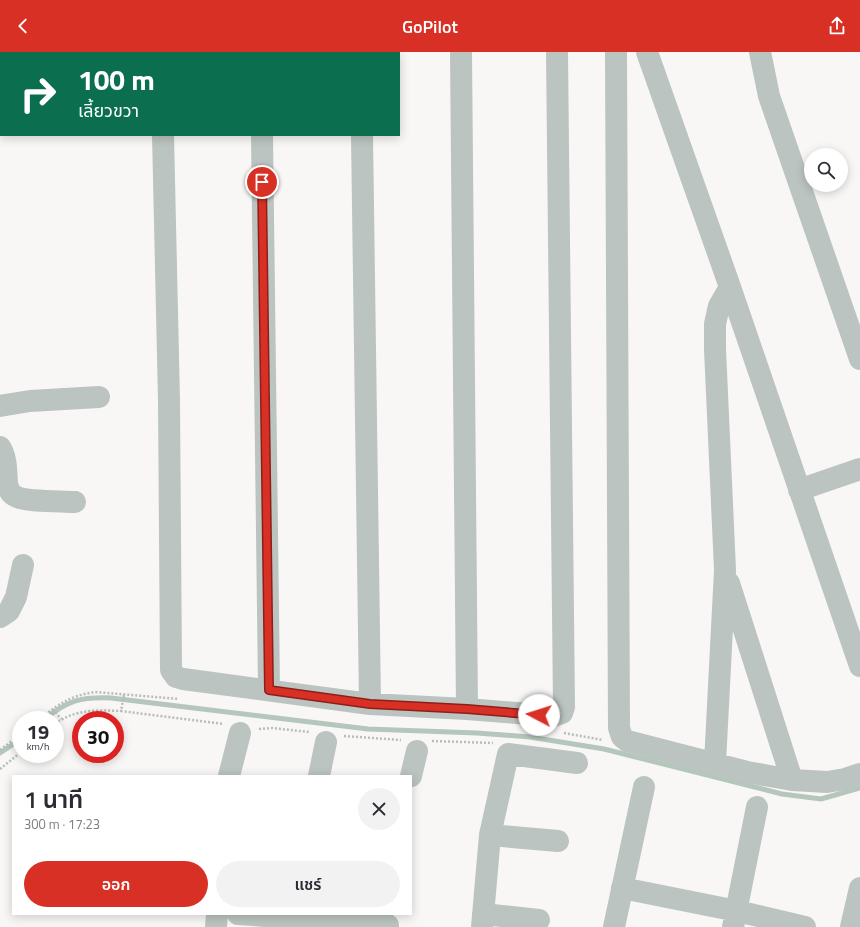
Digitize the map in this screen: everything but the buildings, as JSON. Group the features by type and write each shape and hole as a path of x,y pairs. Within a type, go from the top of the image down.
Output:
{"street":[{"path":"462,52 467,709"},
{"path":"163,136 169,400 171,670 176,676 183,679 370,704 467,709 553,716 562,714 564,707 558,52"},
{"path":"616,52 619,728 622,737 628,741 747,772 792,780 827,782 845,779 860,774"},
{"path":"647,52 730,287 860,666"},
{"path":"760,52 769,96 860,359"},
{"path":"262,136 269,690"},
{"path":"362,136 370,704"},
{"path":"715,763 724,570 715,324 719,306 730,287"},
{"path":"0,406 30,401 99,397"},
{"path":"0,447 4,453 8,486 11,493 17,498 26,500 76,502"},
{"path":"799,490 860,469"},
{"path":"0,617 9,611 16,597 23,565"},
{"path":"724,570 792,780"},
{"path":"229,775 240,733"},
{"path":"319,775 326,742"},
{"path":"411,775 417,751"},
{"path":"539,920 482,920 490,835 508,754 577,763"},
{"path":"614,927 644,787"},
{"path":"735,919 757,807"},
{"path":"490,835 558,841"},
{"path":"622,888 735,919 805,927"},
{"path":"851,927 860,888"},
{"path":"216,927 217,915"},
{"path":"248,915 300,920 389,922"}],"path":[{"path":"50,711 71,698 82,694 95,692 179,699"},
{"path":"87,711 121,711"},
{"path":"563,733 608,742"},
{"path":"0,750 12,741"},
{"path":"0,769 12,759"}],"waterway":[{"path":"55,711 67,704 83,699 111,698 368,729 477,733 530,737 604,749 782,794 821,799 860,788"},
{"path":"0,753 12,745"}],"route":[{"path":"262,182 269,690 370,704 467,709 539,715"}]}
